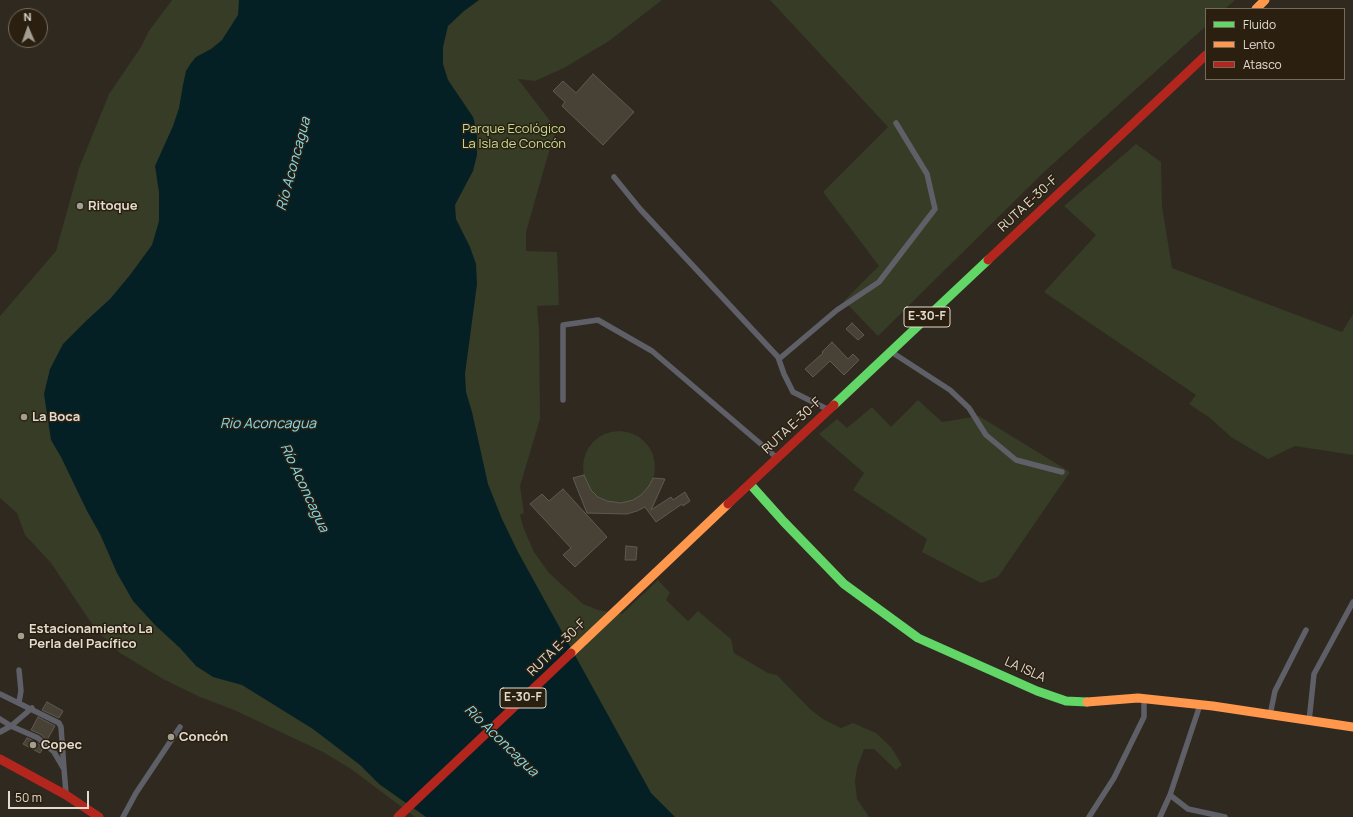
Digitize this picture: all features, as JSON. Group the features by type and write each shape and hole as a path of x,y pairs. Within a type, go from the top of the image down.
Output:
{"main road":[{"path":"1257,8 1265,0"},
{"name":"RUTA E-30-F","path":"398,817 777,458 1205,57"},
{"name":"LA ISLA","path":"750,484 784,522 844,584 918,638 1038,691 1066,701 1086,702 1144,699 1200,705 1353,727"},
{"path":"0,759 66,795 99,817"}],"lane":[{"path":"779,359 837,310 879,282 936,209 927,174 896,123"},
{"path":"614,177 640,209 779,359 784,374 794,392 829,410"},
{"path":"563,400 563,326 598,320 652,352 777,458"},
{"path":"891,352 950,390 969,408 986,435 1016,460 1062,472"},
{"path":"1309,721 1314,674 1353,602"},
{"path":"1270,715 1275,691 1306,630"},
{"path":"19,670 21,691 19,702"},
{"path":"0,694 32,708 59,723 61,727 66,795"},
{"path":"1089,817 1114,778 1144,717 1144,699"},
{"path":"1160,817 1170,795 1200,705"},
{"path":"0,732 11,726 32,708"},
{"path":"0,719 11,726 38,738 54,752 64,769"},
{"path":"123,817 136,793 180,727"},
{"path":"1170,795 1188,809 1225,817"}],"green space":[{"name":"Rio Aconcagua","path":"172,0 662,0 609,41 564,68 535,81 518,79 557,130 552,141 526,232 526,251 557,252 559,305 537,306 539,331 540,419 520,486 524,513 520,515 524,529 534,552 549,573 583,604 598,610 622,614 658,580 670,593 666,600 688,621 698,611 731,639 734,653 768,673 777,675 811,710 823,719 841,728 853,723 876,733 891,747 902,765 896,770 874,749 864,749 857,768 855,781 857,799 869,817 415,817 351,769 323,752 234,710 200,697 163,679 120,653 96,630 51,563 25,535 17,513 0,498 0,316 56,251 79,168 109,94 141,47 149,31"},
{"path":"770,0 1235,0 1226,8 1205,8 1205,27 1044,172 878,336 844,301 879,266 823,192 888,127"},
{"path":"1136,144 1161,162 1162,206 1172,268 1342,332 1353,314 1353,455 1295,446 1268,459 1231,437 1210,418 1189,404 1196,395 1044,292 1096,235 1064,206"},
{"path":"918,400 942,422 979,416 1070,472 998,577 981,583 922,552 927,539 853,490 864,473 819,434 837,419 847,428 872,407 891,427"},
{"path":"619,431 639,437 649,447 655,467 649,487 639,497 619,503 599,497 589,487 583,467 589,447 599,437"}],"water":[{"name":"Rio Aconcagua","path":"239,0 479,0 464,11 448,26 443,47 443,64 448,80 473,117 477,132 477,155 473,171 455,205 456,219 470,247 476,264 477,284 465,374 466,392 488,484 502,519 518,552 651,793 675,817 426,817 379,784 360,765 313,729 242,685 213,677 196,666 133,601 117,573 100,534 51,440 44,394 50,369 63,344 110,299 152,245 159,221 159,192 155,166 173,126 179,108 186,71 196,57 211,49 222,40 238,15"}],"building":[{"path":"593,74 634,112 603,145 562,106 565,102 553,91 563,81 576,93"},
{"path":"852,323 864,335 858,340 846,329"},
{"path":"832,342 848,359 853,354 859,360 844,375 830,361 813,377 805,369 823,353 822,352"},
{"path":"584,475 591,490 598,497 607,501 621,503 633,500 641,495 649,486 653,478 665,479 651,510 671,497 673,500 685,492 690,501 683,506 682,504 656,522 645,507 627,514 587,513 573,478"},
{"path":"563,489 607,537 575,567 563,555 571,548 530,504 542,494 549,501"},
{"path":"626,546 637,547 636,560 625,560"},
{"path":"47,702 63,711 59,718 42,710"},
{"path":"38,717 55,726 47,740 40,734 31,730"},
{"path":"27,738 36,742 43,748 40,753 23,744"}],"traffic: fast":[{"path":"834,405 988,260"},
{"path":"750,484 784,522 844,584 918,638 1037,691 1066,701 1087,702"}],"traffic: slow":[{"path":"1257,8 1265,0"},
{"path":"571,653 728,504"},
{"path":"1087,702 1138,698 1213,706 1353,727"}],"traffic: jam":[{"path":"988,260 1205,56"},
{"path":"728,504 834,405"},
{"path":"398,817 571,653"},
{"path":"0,759 66,795 99,817"}],"place":[{"name":"Ritoque","path":"80,206"},
{"name":"La Boca","path":"24,417"},
{"name":"Estacionamiento La Perla del Pacífico","path":"21,636"},
{"name":"Concón","path":"171,737"},
{"name":"Copec","path":"33,745"}],"park label":[{"name":"Parque Ecológico La Isla de Concón","path":"514,136"}],"water label":[{"name":"Río Aconcagua","path":"294,164"},
{"name":"Río Aconcagua","path":"304,488"},
{"name":"Río Aconcagua","path":"501,741"}]}
